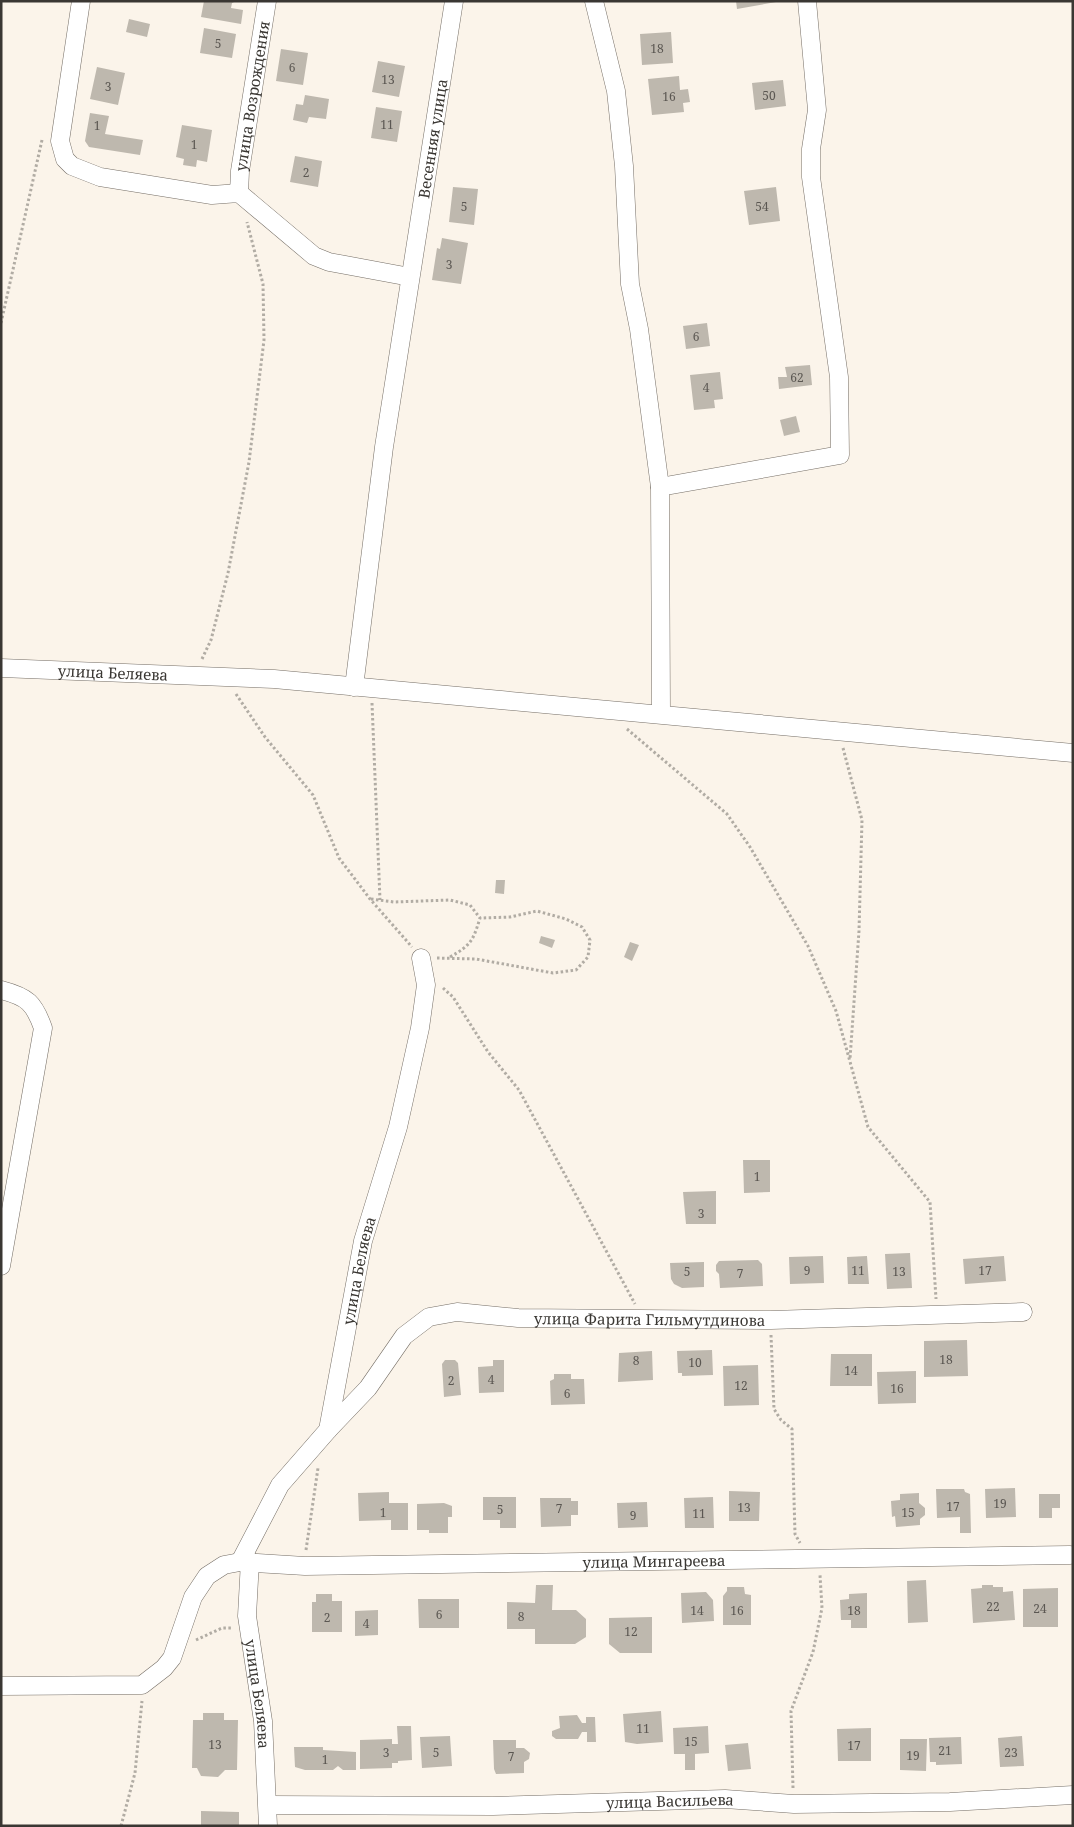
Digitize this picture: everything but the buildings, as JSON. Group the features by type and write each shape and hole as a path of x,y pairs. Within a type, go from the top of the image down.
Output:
{"street":[{"path":"81,1 61,126 60,141 65,159 79,170 100,177 212,194 239,193 314,256 329,262 410,277"},
{"name":"улица Возрождения","path":"239,193 240,171 267,1"},
{"name":"Весенняя улица","path":"362,688 384,447 454,1"},
{"path":"594,1 616,91 624,166 630,284 639,329 660,487 661,714"},
{"path":"660,487 840,456 839,377 811,177 811,148 817,110 807,1"},
{"name":"улица Беляева","path":"1,668 224,677 661,714 1073,753"},
{"name":"улица Беляева","path":"268,1826 263,1721 247,1616 245,1561 280,1485 328,1430 363,1241 398,1127 420,1028 426,985 421,958"},
{"path":"1,990 15,993 35,1006 44,1028 1,1266"},
{"name":"улица Фарита Гильмутдинова","path":"328,1430 368,1388 404,1336 429,1317 457,1312 518,1318 643,1320 771,1320 1023,1312"},
{"name":"улица Мингареева","path":"245,1561 304,1566 1070,1556"},
{"path":"1,1686 142,1685 164,1668 172,1658 193,1597 207,1576 224,1565 245,1561"},
{"name":"улица Васильева","path":"268,1805 493,1806 725,1799 794,1804 950,1802 1073,1794"}],"path":[{"path":"1,323 44,135"},
{"path":"195,676 211,640 228,573 249,462 264,340 263,284 246,220"},
{"path":"224,677 265,738 313,795 339,858 370,899 421,958 476,959 553,973 576,970 588,957 590,940 582,927 566,919 537,911 510,917 480,918"},
{"path":"362,688 380,900"},
{"path":"626,728 727,814 750,847 808,946 836,1011 868,1127 930,1202 936,1314"},
{"path":"846,733 843,750 862,820 859,930 850,1062"},
{"path":"370,899 394,902 450,900 470,905 480,918"},
{"path":"448,958 467,947 480,918"},
{"path":"440,985 453,997 488,1052 519,1090 643,1320"},
{"path":"304,1566 307,1533 318,1466"},
{"path":"193,1642 222,1628 239,1628 251,1642"},
{"path":"122,1826 135,1773 142,1719 142,1685"}]}
